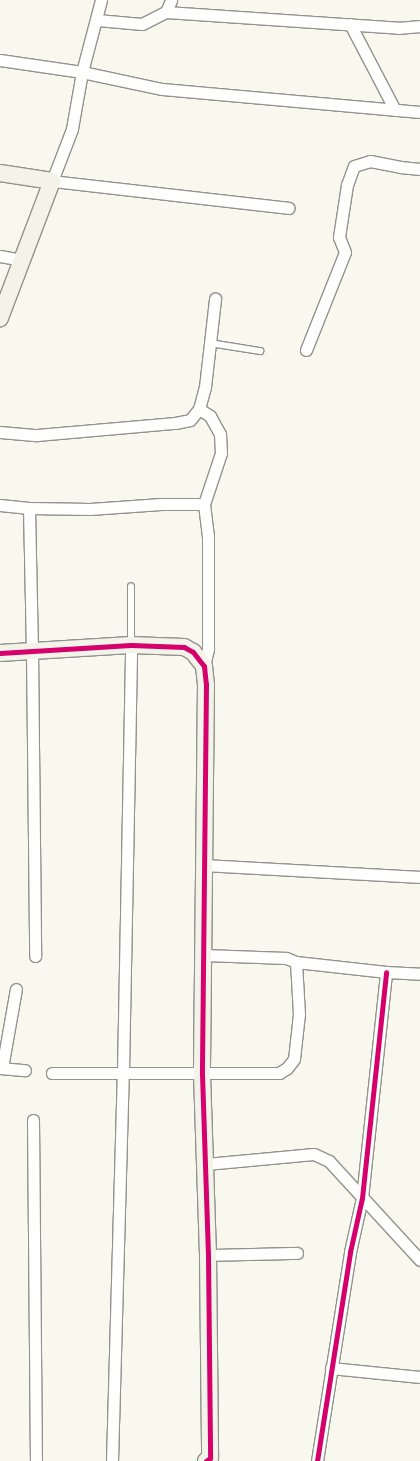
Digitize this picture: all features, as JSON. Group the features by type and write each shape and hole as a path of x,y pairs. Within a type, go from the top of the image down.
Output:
{"street":[{"path":"0,318 72,129 82,72 101,0"},
{"path":"166,12 171,0"},
{"path":"97,20 142,24 166,12 398,28 420,26"},
{"path":"350,24 395,110"},
{"path":"0,60 82,72 162,89 420,112"},
{"path":"306,350 345,252 339,237 347,185 354,166 370,161 420,169"},
{"path":"0,173 52,181 288,208"},
{"path":"0,256 22,260"},
{"path":"0,432 37,435 175,423 190,420 199,409 205,387 215,299"},
{"path":"199,409 210,416 220,434 221,453 204,504 208,536 208,649 204,666 206,693 202,1074 208,1255 210,1458 206,1461"},
{"path":"0,505 28,508 90,509 161,504 204,504"},
{"path":"28,508 32,649 35,956"},
{"path":"0,652 32,649 131,646 184,647 193,652 204,666"},
{"path":"112,1461 123,1072 131,646"},
{"path":"204,865 420,877"},
{"path":"204,955 286,958 296,962 420,974"},
{"path":"52,1072 202,1074 278,1072 294,1060 299,1014 296,962"},
{"path":"317,1461 350,1252 362,1198 386,972"},
{"path":"16,990 1,1068 25,1070"},
{"path":"32,1120 36,1461"},
{"path":"206,1164 314,1154 329,1161 420,1260"},
{"path":"208,1255 297,1254"},
{"path":"331,1368 420,1377"}],"lane":[{"path":"210,343 260,351"},
{"path":"131,587 131,646"}],"cycle path":[{"path":"0,653 131,645 184,647 193,652 204,666 206,684 202,1074 208,1255 210,1458 206,1461"},
{"path":"317,1461 350,1252 362,1198 386,972"}]}
